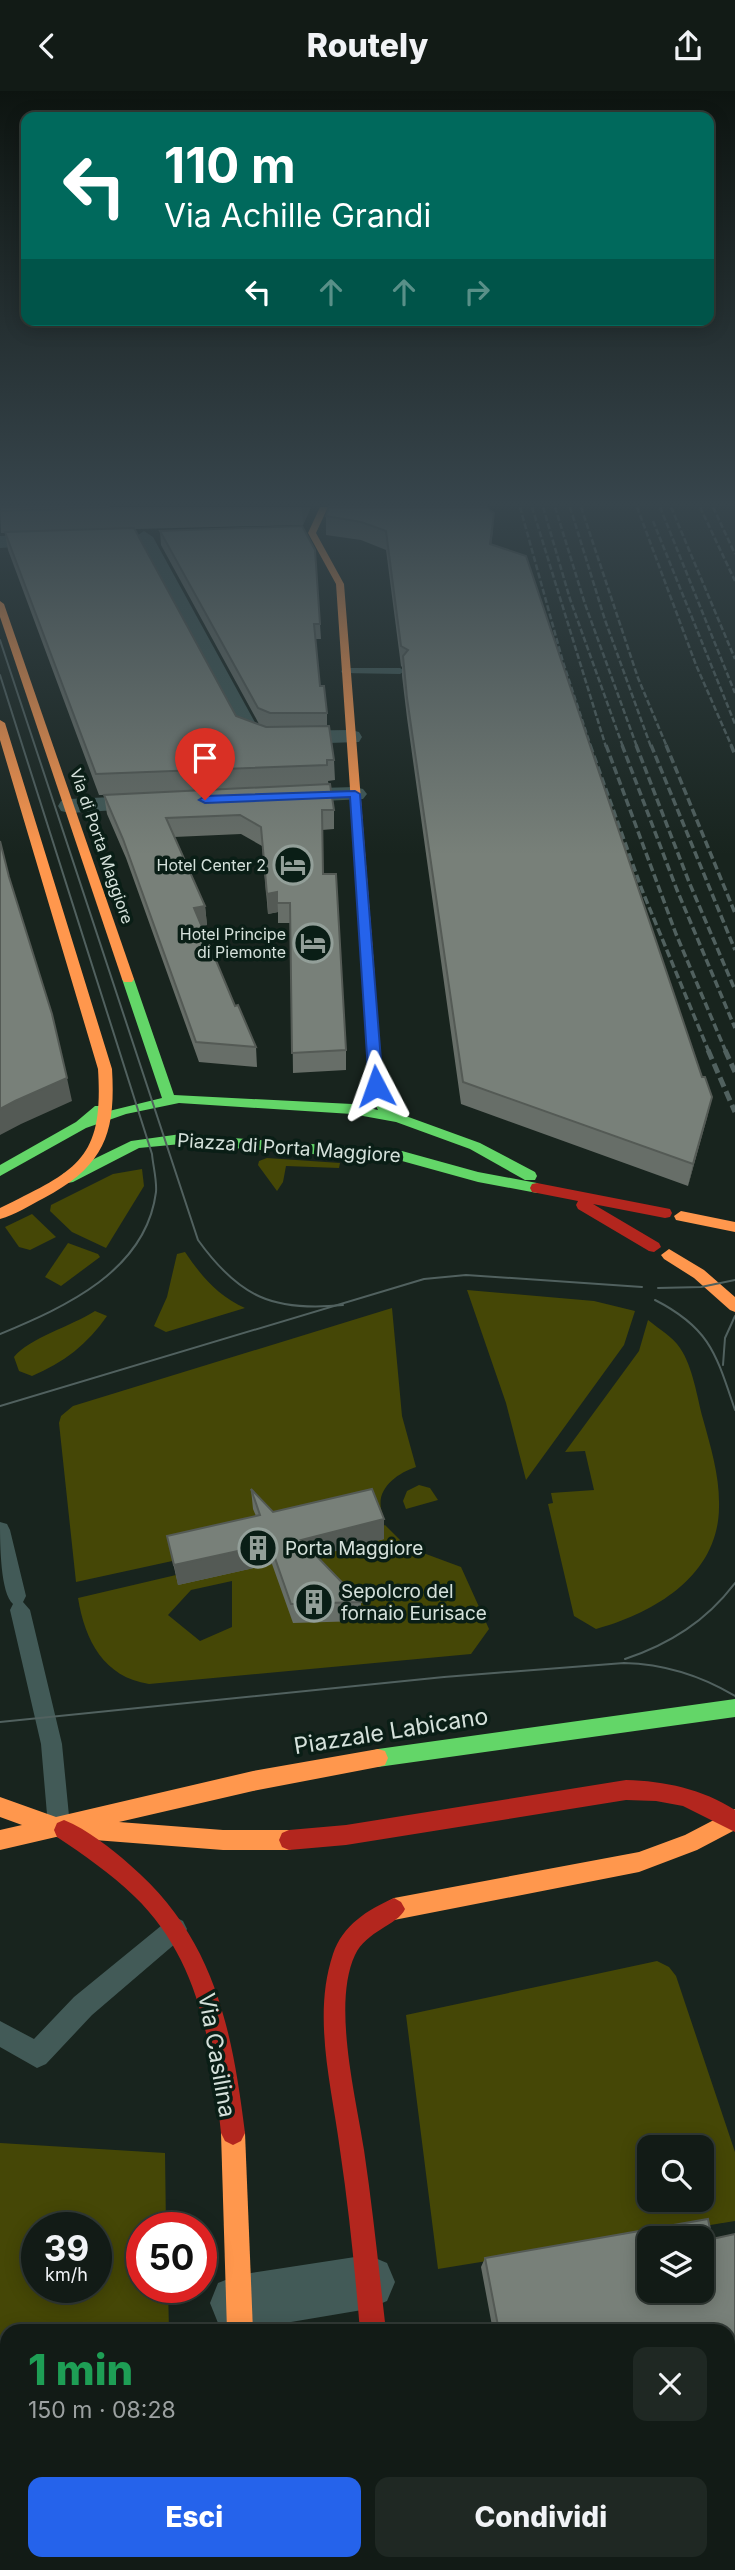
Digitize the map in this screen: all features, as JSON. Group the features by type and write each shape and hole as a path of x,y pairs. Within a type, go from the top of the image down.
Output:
{"main road":[{"name":"Via di Porta Maggiore","path":"7,623 169,1100"},
{"path":"342,623 377,1094 386,1111 398,1118"},
{"path":"0,723 110,1093"},
{"name":"Piazza di Porta Maggiore","path":"68,1178 88,1161 97,1148 110,1114 110,1093"},
{"name":"Piazza di Porta Maggiore","path":"0,1171 80,1125 100,1109 110,1093"},
{"name":"Piazza di Porta Maggiore","path":"80,1125 110,1114 169,1100 191,1099 352,1109 398,1118 475,1146 556,1190 661,1251 713,1285 735,1307"},
{"name":"Piazza di Porta Maggiore","path":"0,1214 136,1144 181,1139 392,1155 478,1177 556,1190"},
{"path":"556,1190 735,1227"},
{"name":"Piazzale Labicano","path":"0,1840 226,1786 309,1770 572,1728 735,1708"},
{"name":"Piazzale Labicano","path":"0,1807 59,1828 223,1840 280,1841 346,1835 639,1789 669,1791 688,1796 705,1802 734,1820"},
{"name":"Piazzale Labicano","path":"404,1905 639,1862 680,1847 734,1820"},
{"name":"Via Casilina","path":"59,1828 93,1846 126,1871 154,1899 196,1961 209,1994 223,2063 233,2155 239,2317"},
{"name":"Via Casilina","path":"371,2307 338,2039 337,1985 343,1955 359,1931 379,1915 404,1905"}],"street":[{"path":"186,623 248,730 267,738 351,737"},
{"path":"258,797 355,794"},
{"path":"71,806 178,801"},
{"name":"Via Casilina","path":"239,2317 371,2307"}],"lane":[{"path":"346,671 400,671"},
{"path":"0,1530 52,1745 59,1800 59,1828"},
{"path":"0,2033 37,2055 83,2006 176,1929"}],"shaded area":[{"path":"267,1158 340,1163 339,1168 286,1166 283,1182 277,1191 258,1165 259,1161"},
{"path":"142,1169 144,1186 106,1248 72,1232 50,1211 51,1205 113,1174"},
{"path":"32,1214 56,1237 30,1250 19,1247 5,1227"},
{"path":"68,1243 100,1257 61,1286 45,1277"},
{"path":"185,1252 211,1285 245,1308 166,1332 154,1326 167,1297 177,1254"},
{"path":"467,1290 594,1301 635,1311 624,1345 526,1480 506,1403"},
{"path":"392,1308 402,1416 416,1467 401,1474 388,1485 381,1498 383,1515 76,1582 59,1423 61,1416 73,1406"},
{"path":"95,1311 107,1316 74,1352 32,1376 19,1371 14,1357 21,1350"},
{"path":"648,1320 677,1344 691,1373 716,1474 719,1508 716,1532 708,1553 695,1572 679,1588 640,1613 596,1629 574,1616 548,1504 553,1503 551,1493 594,1490 585,1451 565,1452 639,1351"},
{"path":"419,1485 430,1488 438,1500 406,1509 403,1501 407,1491"},
{"path":"385,1525 407,1547 461,1567 489,1629 471,1654 149,1684 120,1674 109,1665 92,1642 81,1614 78,1598 176,1575 178,1584 308,1556","holes":["232,1581 232,1627 200,1641 168,1615 191,1590"]},
{"path":"657,1961 669,1967 676,1976 735,2152 735,2221 704,2226 637,2226 637,2237 438,2269 406,2015"},
{"path":"0,2143 165,2153 166,2212 126,2212 126,2303 168,2303 169,2324 0,2324"}],"building":[{"path":"39,623 185,623 236,716 266,727 329,726 334,760 327,760 327,765 96,774"},
{"path":"211,623 320,623 314,624 320,686 324,686 327,713 270,713 258,708"},
{"path":"398,623 549,623 702,1077 705,1077 712,1097 693,1164 463,1082 407,698 403,656 408,650 401,646"},
{"path":"330,784 334,810 322,810 323,874 336,874 346,1050 292,1053 290,903 277,903 277,892 267,894 261,827 240,815 166,818 205,906 194,908 235,1006 238,1005 256,1047 196,1042 123,839 104,795"},
{"path":"0,841 52,1014 67,1078 0,1109"},
{"path":"251,1489 273,1512 372,1489 384,1519 301,1540 361,1602 291,1604 270,1544 174,1565 167,1536 260,1515"},
{"path":"708,2219 709,2226 668,2226"},
{"path":"637,2231 637,2303 714,2303 714,2239 735,2234 735,2324 498,2324 485,2258"}],"tram line":[{"path":"0,640 198,1240 228,1275 260,1296 277,1303 297,1306 335,1306"},
{"path":"0,675 152,1154 156,1187 149,1220 137,1244 119,1265 99,1283 75,1298 0,1334"},
{"path":"335,1306 424,1279 466,1275 642,1287"},
{"path":"658,1288 701,1287 735,1280"},
{"path":"655,1300 673,1310 699,1332 716,1358 735,1410"},
{"path":"335,1306 343,1305"},
{"path":"0,1406 335,1306"},
{"path":"723,1365 725,1338 735,1316"},
{"path":"625,1659 686,1630 712,1609 735,1583"},
{"path":"0,1722 444,1677 624,1663 682,1672 735,1696"}],"railway":[{"path":"552,623 591,747"},
{"path":"568,623 606,747"},
{"path":"578,623 623,747"},
{"path":"592,623 637,747"},
{"path":"606,623 651,747"},
{"path":"620,623 638,678 667,747"},
{"path":"680,623 732,747"},
{"path":"694,623 735,724"},
{"path":"707,623 735,693"},
{"path":"720,623 735,659"},
{"path":"590,745 642,890 709,1052"},
{"path":"606,745 676,934 726,1052"},
{"path":"622,745 677,890 735,1028"},
{"path":"636,745 689,882 735,990"},
{"path":"651,745 735,950"},
{"path":"666,745 735,913"},
{"path":"731,745 735,755"},
{"path":"708,1050 735,1112"},
{"path":"725,1050 735,1072"}],"traffic: fast":[{"path":"128,979 169,1100"},
{"path":"369,979 377,1094 386,1111 398,1118"},
{"path":"81,1125 124,1110 179,1099 352,1109 398,1118 434,1130 475,1146 530,1176"},
{"path":"0,1171 81,1125 100,1109"},
{"path":"68,1178 136,1144 181,1139 402,1156 478,1177 537,1188"},
{"path":"378,1758 735,1708"}],"traffic: slow":[{"path":"6,623 128,979"},
{"path":"343,623 369,979"},
{"path":"0,723 105,1069 107,1101 104,1126 97,1147 85,1163 49,1189 0,1214"},
{"path":"681,1216 735,1227"},
{"path":"669,1255 699,1274 735,1306"},
{"path":"0,1840 253,1781 378,1758"},
{"path":"0,1807 59,1828 223,1840 289,1840"},
{"path":"394,1909 639,1862 690,1843 735,1819"},
{"path":"233,2133 240,2324"}],"traffic: jam":[{"path":"537,1188 665,1213"},
{"path":"583,1205 654,1247"},
{"path":"289,1840 346,1835 626,1790 670,1793 696,1801 735,1822"},
{"path":"64,1830 107,1859 143,1890 170,1922 192,1956 208,1994 219,2036 233,2133"},
{"path":"372,2324 355,2173 337,2051 335,2000 338,1976 348,1946 364,1927 394,1909"}],"place":[{"name":"Hotel Center 2","path":"293,865"},
{"name":"Hotel Principe di Piemonte","path":"313,943"},
{"name":"Porta Maggiore","path":"258,1548"},
{"name":"Sepolcro del fornaio Eurisace","path":"314,1602"}],"route":[{"path":"205,800 355,794 376,1086"}]}
